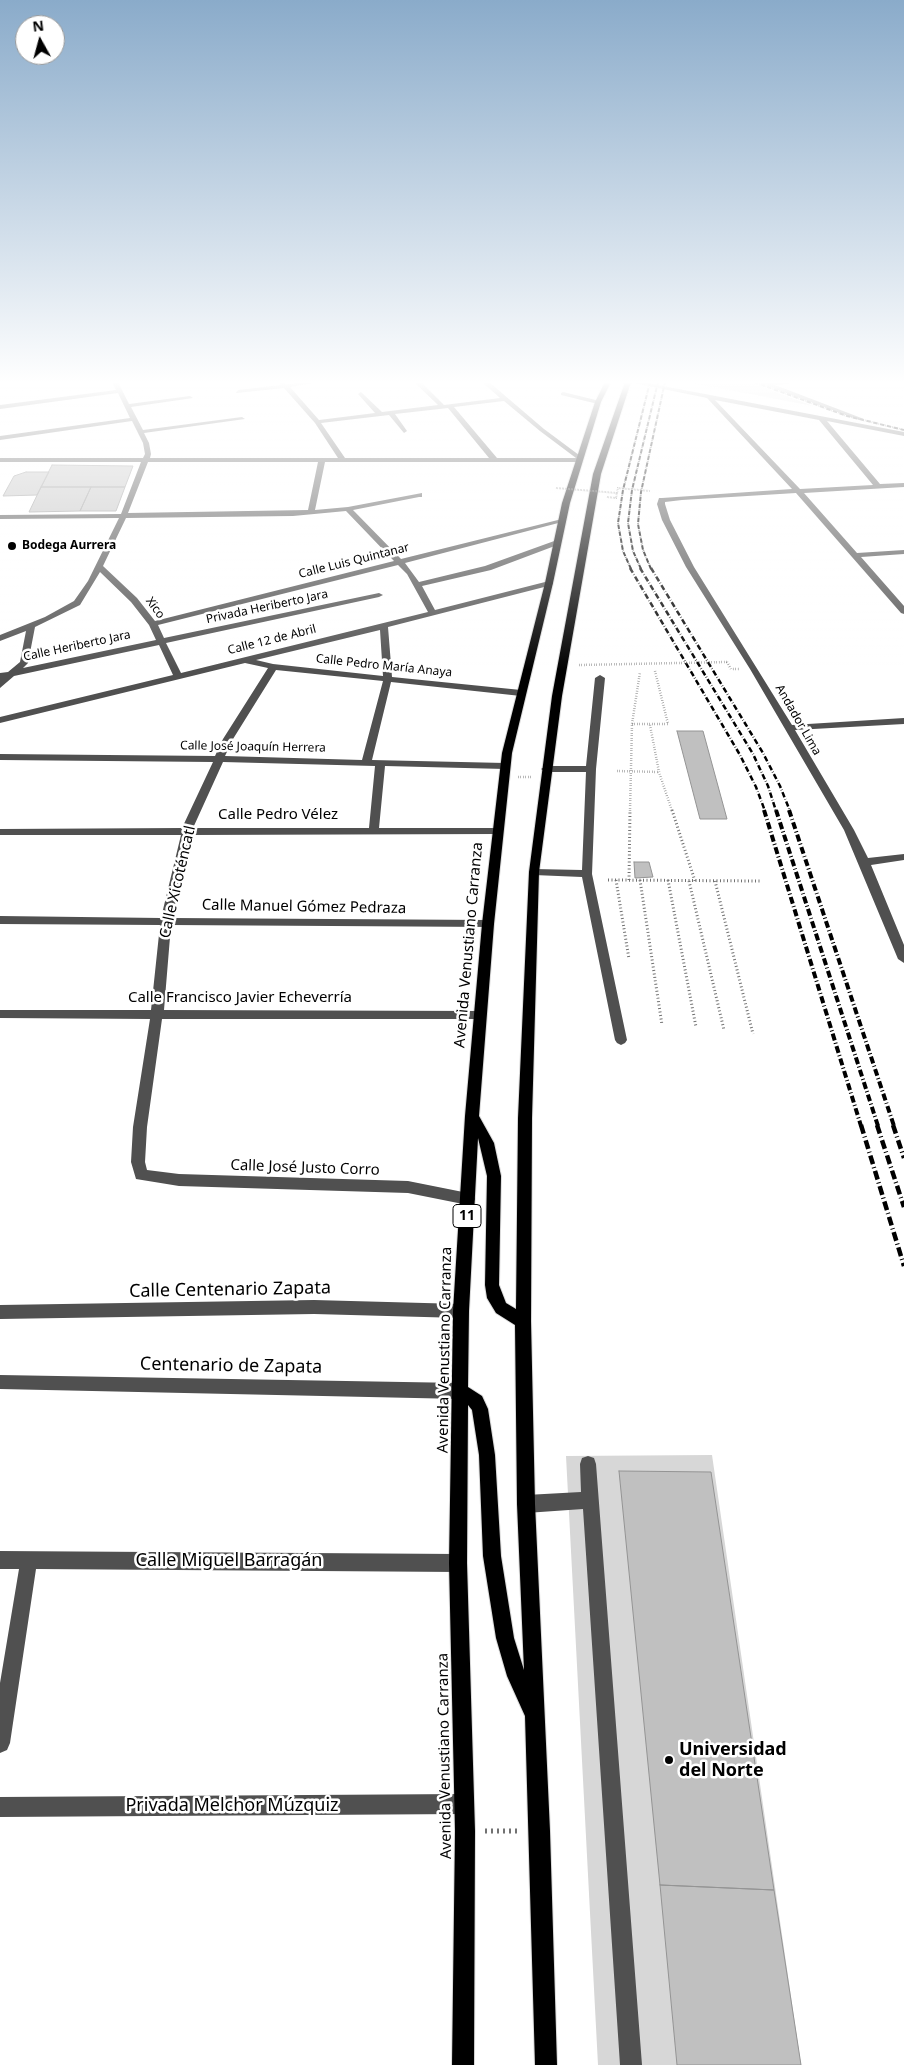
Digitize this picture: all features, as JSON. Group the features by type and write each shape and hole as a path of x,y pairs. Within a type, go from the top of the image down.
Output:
{"main road":[{"name":"Avenida Venustiano Carranza","path":"463,2065 465,1831 458,1563 461,1311 472,1116 496,831 503,772 550,583 562,521 574,478"},
{"path":"546,2065 540,1831 526,1504 523,1321 526,1118 534,872 560,676 596,478"},
{"path":"472,1116 487,1143 494,1176 492,1285 495,1298 501,1308 523,1321"},
{"path":"461,1391 476,1401 480,1409 487,1455 492,1556 505,1638 516,1676 535,1716"}],"street":[{"path":"0,638 31,627 77,603 88,587 123,517 139,478"},
{"path":"310,514 318,478"},
{"path":"786,478 904,610"},
{"path":"871,478 878,486"},
{"path":"798,491 904,485"},
{"name":"Andador Lima","path":"798,491 662,500 660,504 663,515 677,544 849,830 904,959"},
{"path":"0,517 310,514 348,509 419,495"},
{"path":"348,509 399,561 417,585 433,613"},
{"name":"Calle Luis Quintanar","path":"153,624 562,521"},
{"path":"417,585 488,568 557,542"},
{"path":"854,555 904,552"},
{"name":"Xico","path":"98,566 134,600 153,624 178,676"},
{"name":"Calle 12 de Abril","path":"0,720 384,626 550,583"},
{"name":"Privada Heriberto Jara","path":"160,640 256,622 379,595"},
{"path":"367,761 388,678 384,626"},
{"path":"0,685 2,681 24,663 31,627"},
{"name":"Calle Heriberto Jara","path":"0,676 160,640"},
{"name":"Calle Pedro María Anaya","path":"245,660 273,667 388,678 521,694"},
{"name":"Calle Xicoténcatl","path":"141,1175 138,1162 140,1127 157,1014 166,921 187,830 228,739 273,667"},
{"path":"600,678 591,769 587,874 622,1040"},
{"path":"788,728 904,721"},
{"name":"Calle José Joaquín Herrera","path":"0,757 367,761 503,772"},
{"path":"374,830 380,762"},
{"path":"546,773 591,769"},
{"name":"Calle Pedro Vélez","path":"0,832 187,830 496,831"},
{"path":"864,862 904,857"},
{"path":"534,872 587,874"},
{"name":"Calle Manuel Gómez Pedraza","path":"0,920 488,924"},
{"name":"Calle Francisco Javier Echeverría","path":"0,1014 480,1015"},
{"name":"Calle José Justo Corro","path":"141,1175 179,1180 408,1187 468,1199"},
{"name":"Calle Centenario Zapata","path":"0,1312 314,1307 461,1311"},
{"name":"Centenario de Zapata","path":"0,1382 461,1391"},
{"path":"588,1464 631,2065"},
{"path":"526,1504 590,1500"},
{"name":"Calle Miguel Barragán","path":"0,1560 458,1563"},
{"path":"0,1742 29,1560"},
{"name":"Privada Melchor Múzquiz","path":"0,1808 463,1804"}],"path":[{"path":"556,488 617,493"},
{"path":"616,498 618,488 650,491"},
{"path":"579,665 727,662 731,670"},
{"path":"632,724 668,724 655,671"},
{"path":"629,880 632,724 640,672"},
{"path":"650,725 659,772 695,881"},
{"path":"618,770 659,772"},
{"path":"503,772 546,773"},
{"path":"608,880 760,880"},
{"path":"616,880 629,959"},
{"path":"640,880 662,1026"},
{"path":"668,880 696,1028"},
{"path":"689,880 724,1030"},
{"path":"715,880 753,1034"},
{"path":"465,1831 540,1831"}],"shaded area":[{"name":"Universidad del Norte","path":"712,1455 801,2065 598,2065 566,1456"}],"building":[{"path":"13,478 46,478 37,495 3,496"},
{"path":"45,478 128,478 125,487 41,487"},
{"path":"41,487 91,487 80,511 29,512"},
{"path":"91,487 125,487 116,511 80,511"},
{"path":"677,731 703,731 727,819 700,819"},
{"path":"634,862 649,862 653,877 635,878"},
{"path":"619,1471 711,1472 774,1890 660,1885"},
{"path":"660,1885 774,1890 801,2065 677,2065"}],"railway":[{"path":"626,478 618,523 623,551 631,569"},
{"path":"635,478 628,523 633,551 641,569"},
{"path":"644,478 638,524 643,550 651,569"},
{"path":"630,568 740,755 756,787 765,811"},
{"path":"640,568 753,754 768,786 776,811"},
{"path":"651,568 763,753 790,811"},
{"path":"764,810 861,1126"},
{"path":"776,810 878,1126"},
{"path":"789,810 894,1126"},
{"path":"861,1125 904,1266"},
{"path":"877,1125 904,1207"},
{"path":"893,1125 904,1158"}],"place":[{"name":"Bodega Aurrera","path":"12,546"},
{"name":"Universidad del Norte","path":"669,1760"}]}
